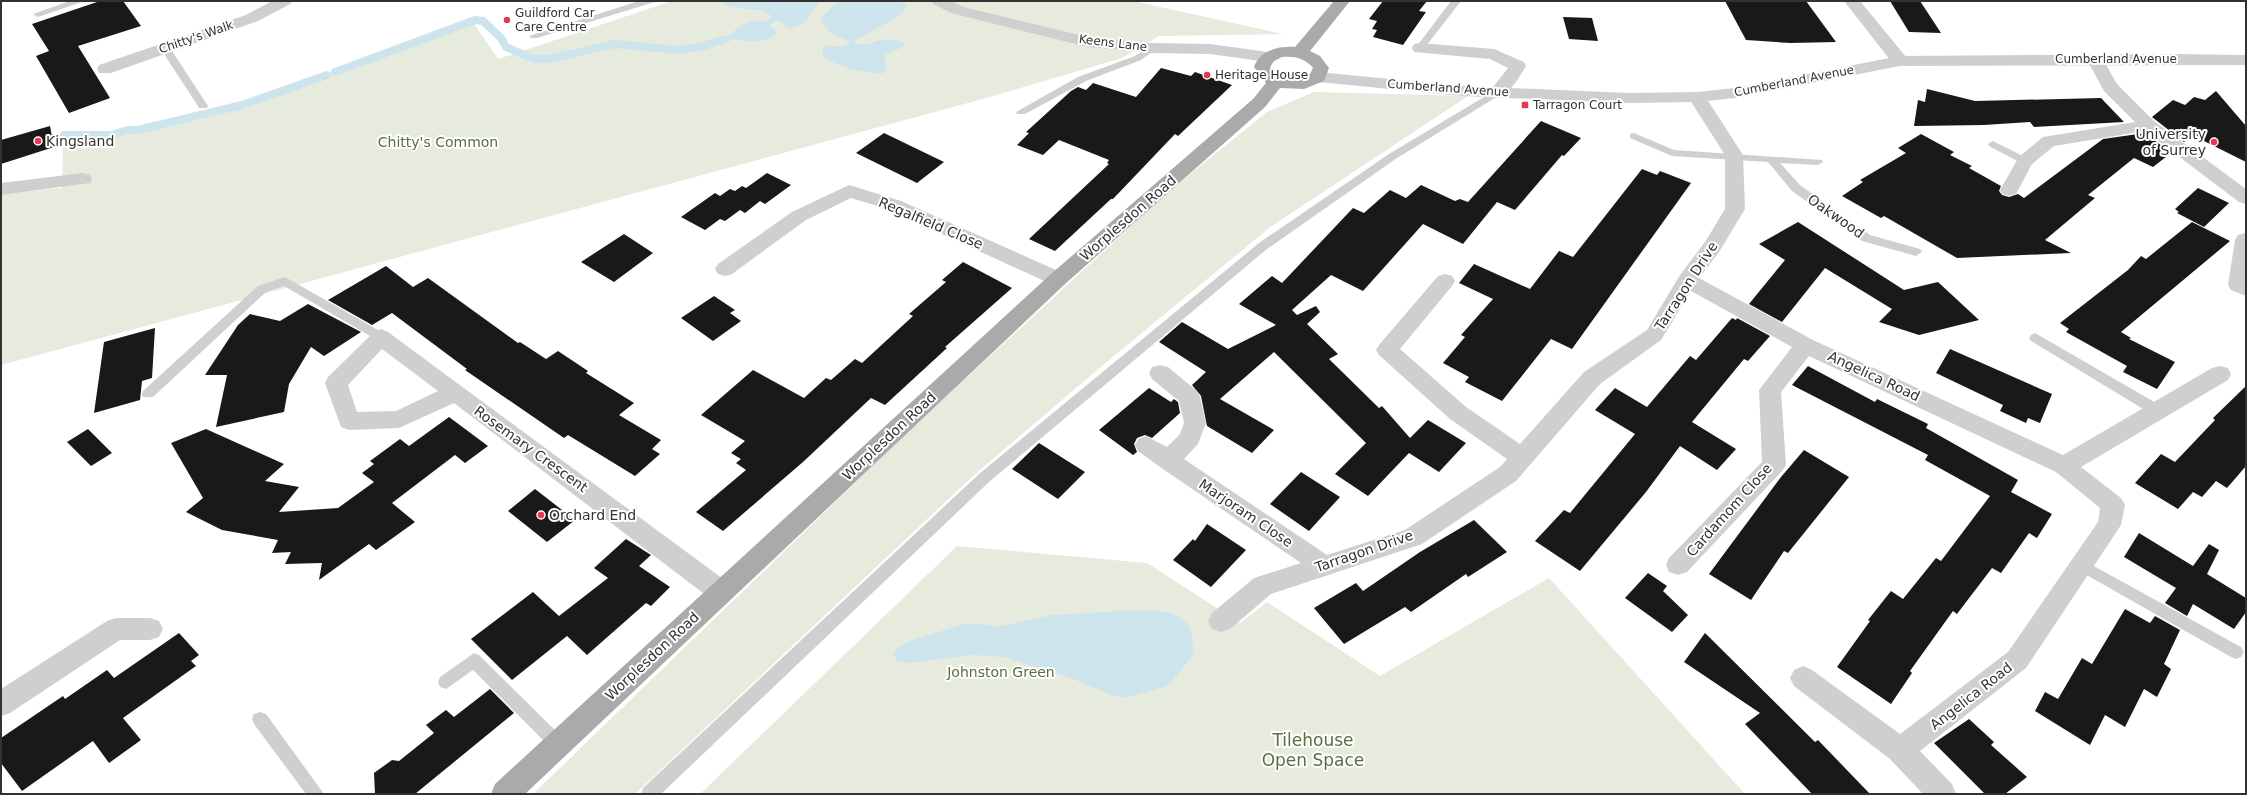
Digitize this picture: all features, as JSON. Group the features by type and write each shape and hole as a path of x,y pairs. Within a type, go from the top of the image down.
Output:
{"main road":[{"path":"1300,52 1342,1"},
{"path":"1286,52 1300,52 1314,58 1321,68 1318,77 1304,84 1286,84 1276,82 1269,78 1262,67 1268,57 1286,52"},
{"name":"Worplesdon Road","path":"505,794 1058,279 1259,103 1276,82"}],"street":[{"name":"Chitty's Walk","path":"105,69 252,18 284,1"},
{"name":"Keens Lane","path":"939,1 957,10 1088,42 1152,48 1210,49 1268,57"},
{"path":"1852,1 1900,61"},
{"path":"1420,48 1494,54 1518,66 1499,91"},
{"path":"2095,60 2110,87 2148,125 2246,198"},
{"name":"Cumberland Avenue","path":"1318,77 1462,91 1499,91 1630,98 1697,97 1768,88 1846,70 1900,61 2246,60"},
{"path":"1697,97 1734,155"},
{"path":"2009,190 2025,161 2049,141 2148,125"},
{"name":"Tarragon Drive","path":"1221,621 1263,586 1323,565 1413,537 1508,474 1592,378 1654,335 1687,280 1712,247 1736,209 1734,155"},
{"path":"1,189 83,178"},
{"name":"Regalfield Close","path":"725,269 799,216 849,191 894,205 1058,279"},
{"path":"2245,240 2238,285 2246,289"},
{"name":"Angelica Road","path":"1687,280 1806,345 2064,466 2113,505 2109,525 2017,660 1900,750"},
{"path":"1445,281 1388,350 1458,413 1523,458"},
{"path":"381,337 336,383 349,421 400,419 455,393"},
{"name":"Rosemary Crescent","path":"381,337 721,592"},
{"name":"Cardamom Close","path":"1678,565 1774,465 1770,390 1806,345"},
{"path":"1160,373 1189,397 1195,423 1190,438 1168,461"},
{"path":"2064,466 2220,374"},
{"name":"Marjoram Close","path":"1146,445 1323,565"},
{"path":"1,704 116,629 150,629"},
{"path":"1803,678 1900,750 1942,794"}],"lane":[{"path":"38,14 80,1"},
{"path":"534,36 633,5 653,1"},
{"path":"1420,48 1456,1"},
{"path":"165,48 203,106"},
{"path":"1020,112 1082,79 1138,58 1152,48"},
{"path":"649,794 984,478 1176,318 1270,242 1393,156 1499,91"},
{"path":"1634,136 1672,153 1734,155 1818,162"},
{"path":"1993,144 2025,161"},
{"name":"Oakwood","path":"1770,158 1796,188 1866,238 1916,252"},
{"path":"148,394 262,288 285,281 381,337"},
{"path":"2035,338 2158,411"},
{"path":"2081,565 2236,652"},
{"path":"446,682 474,660 558,744"},
{"path":"260,719 316,794"}],"green space":[{"name":"Chitty's Common","path":"672,1 1133,1 1283,34 1159,36 1122,58 990,97 1,365 1,194 62,188 63,142 243,103 473,22 498,59"},
{"path":"1314,92 1468,96 1269,228 1097,370 973,476 635,794 533,794 911,429 1167,193 1267,112"},
{"name":"Johnston Green","path":"957,546 1147,563 1240,623 1267,602 1380,676 1549,578 1745,794 700,794"}],"water":[{"path":"721,1 820,1 807,19 799,25 788,28 781,22 775,21 769,26 776,31 776,34 764,40 752,41 726,39 743,24 753,21 766,21 772,17 767,13 754,9 732,7"},
{"path":"839,1 899,1 908,5 900,15 855,41 856,44 868,44 891,39 905,44 903,47 884,55 886,68 884,73 852,69 834,63 823,56 823,49 827,45 843,47 851,42 831,33 821,21 824,15"},
{"path":"1137,610 1167,612 1174,614 1186,622 1191,632 1193,655 1169,685 1126,698 1114,696 1071,678 1003,657 973,655 910,663 896,660 894,655 897,649 907,642 963,624 978,624 997,627 1052,615"}],"building":[{"path":"100,1 123,1 141,26 78,46 110,98 69,113 36,56 49,51 32,24"},
{"path":"1383,1 1427,1 1419,11 1426,12 1403,45 1373,37 1377,30 1372,29 1377,21 1369,19"},
{"path":"1725,1 1806,1 1836,42 1790,43 1746,40"},
{"path":"1890,1 1920,1 1941,33 1909,32"},
{"path":"1563,17 1592,18 1598,41 1569,39"},
{"path":"1161,68 1191,76 1195,72 1232,85 1178,136 1175,134 1113,199 1111,199 1055,251 1029,239 1109,164 1107,163 1109,160 1059,140 1043,155 1017,145 1029,133 1026,132 1071,91 1078,87 1086,90 1093,83 1136,97"},
{"path":"1927,89 1975,101 2101,98 2124,122 2034,127 2030,122 1984,125 1914,126 1918,100 1925,102"},
{"path":"2216,91 2246,126 2246,162 2192,135 2184,142 2152,117 2173,100 2185,105 2194,97 2205,100"},
{"path":"1541,121 1581,138 1564,156 1562,155 1515,210 1497,202 1463,244 1423,224 1363,291 1331,275 1292,310 1297,315 1316,306 1320,312 1307,324 1338,354 1329,359 1379,408 1382,406 1410,438 1428,420 1466,443 1439,472 1409,453 1368,496 1335,474 1366,443 1274,352 1220,399 1274,430 1252,453 1207,426 1201,396 1192,385 1206,372 1159,342 1182,322 1228,349 1276,325 1239,304 1272,276 1282,283 1353,208 1364,213 1390,190 1406,198 1421,185 1455,201 1460,199 1468,202"},
{"path":"50,126 54,147 1,164 1,140"},
{"path":"884,133 944,162 917,183 856,153"},
{"path":"2145,133 2171,153 2153,167 2134,158 2088,195 2095,198 2045,240 2071,253 1957,258 1884,216 1881,218 1842,196 1863,182 1860,180 1906,153 1898,148 1921,134 1954,152 1950,155 1972,166 1969,168 2001,186 1999,191 2002,195 2009,197 2018,194 2024,198 2103,139"},
{"path":"1642,169 1657,175 1660,171 1691,183 1572,349 1551,339 1502,401 1465,382 1469,377 1443,363 1465,337 1461,335 1493,299 1459,283 1474,264 1530,289 1559,251 1573,257"},
{"path":"767,173 791,185 765,204 760,201 745,213 740,210 725,221 720,219 705,230 681,217 715,193 720,196 730,189 735,191 742,186 746,188"},
{"path":"2198,188 2229,203 2204,227 2177,213 2179,212 2175,209"},
{"path":"1798,222 1904,290 1938,282 1979,320 1919,335 1879,322 1892,309 1825,268 1782,322 1749,304 1785,260 1759,244"},
{"path":"2192,222 2230,241 2121,332 2131,338 2129,339 2175,362 2157,389 2123,372 2127,366 2066,332 2069,329 2060,323 2128,270 2141,256 2146,259"},
{"path":"624,234 653,253 614,282 581,262"},
{"path":"963,262 1012,288 945,347 947,348 885,405 871,398 803,462 723,531 696,512 746,470 736,463 741,459 731,453 745,441 701,415 753,370 804,398 826,378 831,380 855,359 862,363 913,316 909,314 946,282 942,280"},
{"path":"386,266 413,287 428,278 518,343 520,342 546,359 558,351 588,371 586,373 634,403 619,415 661,440 652,449 660,454 635,476 568,435 564,438 465,370 467,369 392,313 372,325 328,300"},
{"path":"714,296 735,310 730,313 741,321 713,341 681,318"},
{"path":"308,304 361,332 324,356 311,347 289,384 284,412 216,427 227,375 205,375 238,325 250,314 280,321"},
{"path":"1732,318 1736,320 1737,318 1770,336 1748,361 1744,359 1692,422 1736,449 1717,470 1680,446 1646,492 1580,571 1535,541 1564,510 1570,513 1635,434 1595,410 1615,388 1647,407 1690,356 1696,360"},
{"path":"155,328 152,378 142,381 140,400 94,413 104,342"},
{"path":"1950,349 2052,394 2040,423 2028,418 2026,423 2000,411 2003,405 1936,373"},
{"path":"1808,366 1875,402 1877,399 1928,424 1926,428 2018,480 2011,492 2052,514 2037,538 2029,533 2001,573 1992,568 1957,614 1953,611 1910,671 1912,673 1891,704 1837,667 1870,621 1868,620 1891,591 1903,599 1936,558 1941,561 1990,496 1925,460 1928,455 1792,385"},
{"path":"2246,386 2246,466 2227,488 2216,481 2202,497 2193,492 2178,509 2135,483 2161,454 2175,462 2215,420 2213,418"},
{"path":"1149,388 1171,402 1174,399 1178,402 1180,413 1152,438 1145,435 1137,438 1134,444 1137,452 1133,455 1099,430"},
{"path":"449,417 488,446 465,463 455,455 392,503 415,522 376,550 369,544 319,580 322,563 285,564 291,552 272,553 278,540 222,530 186,512 203,498 171,443 206,429 284,464 265,481 299,487 279,512 338,508 374,482 362,473 374,464 370,461 400,439 409,446"},
{"path":"88,429 112,453 91,466 67,442"},
{"path":"1039,443 1085,472 1058,499 1012,469"},
{"path":"1804,450 1849,477 1788,553 1784,551 1751,600 1709,574 1781,477"},
{"path":"1301,472 1340,497 1309,531 1270,504"},
{"name":"Orchard End","path":"535,489 575,520 547,542 508,511"},
{"path":"1474,520 1507,552 1468,577 1466,574 1411,612 1405,607 1344,644 1314,608 1356,583 1363,591 1420,552"},
{"path":"1207,524 1246,550 1211,587 1173,560 1193,539 1195,541"},
{"path":"2139,533 2193,566 2209,544 2219,550 2207,574 2246,598 2246,612 2234,629 2193,604 2187,616 2165,603 2176,588 2124,557"},
{"path":"626,539 651,555 639,566 670,587 651,606 646,603 587,655 567,636 512,680 471,639 533,592 559,616 608,578 594,568"},
{"path":"1648,573 1667,586 1663,591 1688,615 1672,632 1625,598"},
{"path":"2125,609 2150,623 2155,616 2180,630 2164,664 2171,669 2157,697 2144,689 2125,727 2105,715 2090,745 2035,711 2045,692 2058,699 2082,658 2092,664"},
{"path":"179,633 199,655 191,661 196,666 123,718 141,740 109,763 93,741 22,791 1,763 1,738 63,696 65,699 107,670 114,678"},
{"path":"1705,633 1815,742 1818,740 1870,794 1812,794 1745,724 1760,713 1684,662"},
{"path":"490,689 514,713 415,794 375,794 374,773 392,760 399,761 434,733 426,725 446,710 454,717"},
{"path":"1969,719 1994,742 1991,745 2027,777 2005,794 1985,794 1934,743"}],"waterway":[{"path":"335,72 475,20 483,21 501,38 506,47 534,59 550,59 614,44 679,50 700,47 726,39"},
{"path":"64,135 112,135 127,130 138,130 242,105 327,75"}],"place":[{"name":"Guildford Car Care Centre","path":"507,20"},
{"name":"Heritage House","path":"1207,75"},
{"name":"Tarragon Court","path":"1525,105"},
{"name":"Kingsland","path":"38,141"},
{"name":"University of Surrey","path":"2214,142"},
{"name":"Orchard End","path":"541,515"}],"park label":[{"name":"Tilehouse Open Space","path":"1313,750"}]}
